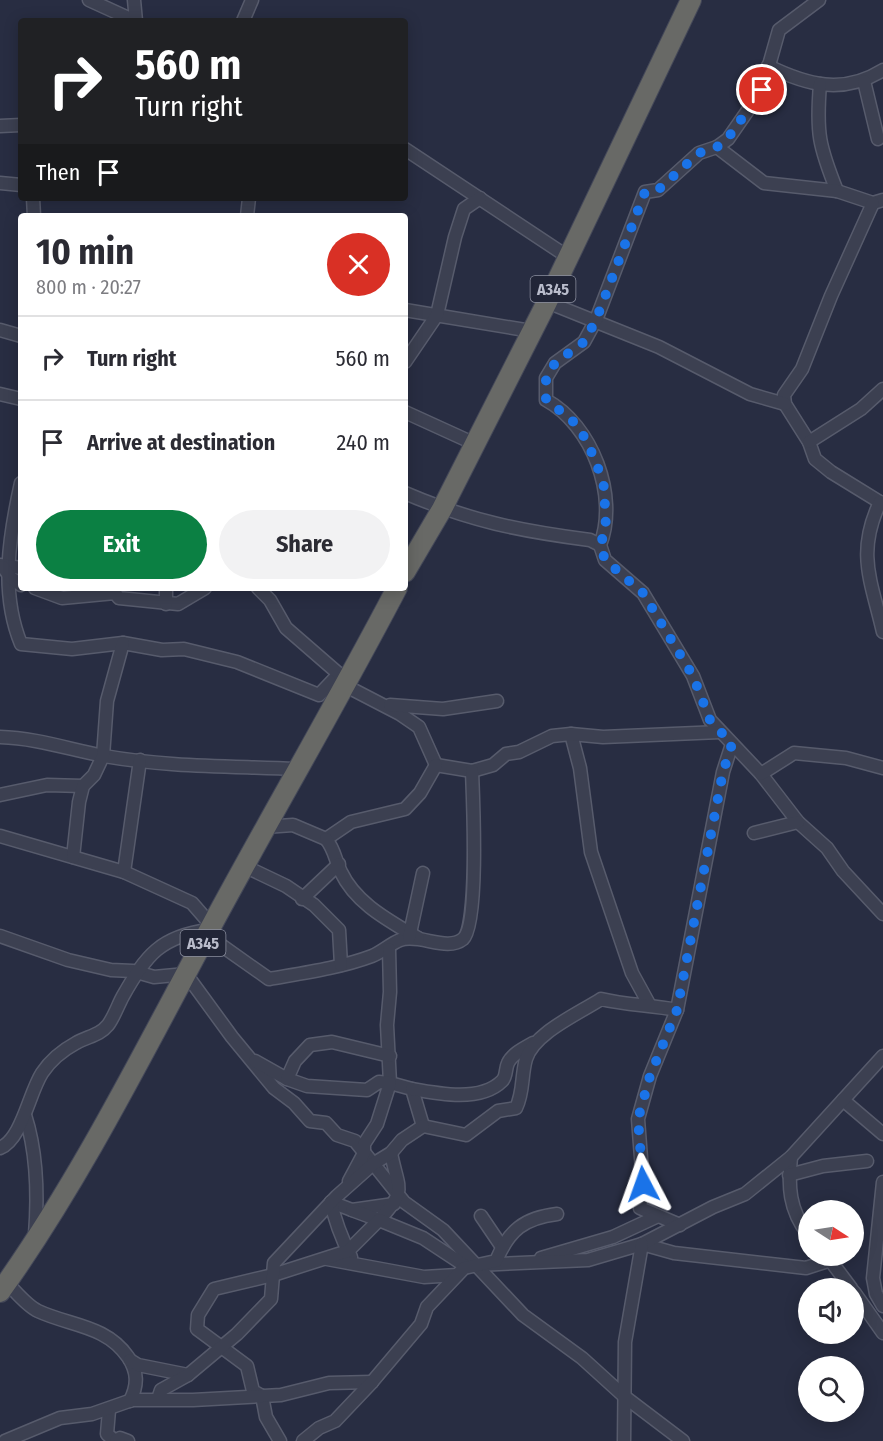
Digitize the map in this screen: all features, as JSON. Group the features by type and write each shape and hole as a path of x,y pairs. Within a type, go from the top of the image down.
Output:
{"highway":[{"name":"A345","path":"408,561 442,509 473,443 547,302 691,0"},
{"name":"A345","path":"2,1287 35,1241 186,974 342,680 395,591"}],"street":[{"path":"89,0 128,18"},
{"path":"134,0 135,18"},
{"path":"244,18 252,0"},
{"path":"819,0 779,30 762,90 743,120 728,138 717,147 699,153 658,190 645,192 596,320 584,342 555,363 546,378 545,392 546,400 572,420 585,438 596,462 604,487 606,529 600,545 605,560 643,593 693,676 710,720 761,774 798,822 827,848 843,871 883,914"},
{"path":"768,66 800,82 820,84 864,81 883,70"},
{"path":"864,81 878,139"},
{"path":"820,84 817,123 820,148 837,191"},
{"path":"0,126 18,125"},
{"path":"717,147 764,183 837,191 878,201 835,287 802,369 784,394 784,404 809,442 815,459 831,472 881,503 869,526 865,559 883,632"},
{"path":"408,151 568,257"},
{"path":"0,183 18,185"},
{"path":"408,358 437,315 464,209 480,198"},
{"path":"547,302 659,347 750,394 784,404"},
{"path":"408,310 531,331"},
{"path":"0,330 18,335"},
{"path":"809,442 861,409 883,389"},
{"path":"0,394 18,398"},
{"path":"408,413 473,443"},
{"path":"408,493 442,509 500,527 590,540 600,545"},
{"path":"18,495 1,566 5,596 21,644 72,648 123,643 162,650 184,649 209,653 319,695 342,680"},
{"path":"1,566 18,568"},
{"path":"1,566 18,582"},
{"path":"43,591 62,598 115,593 119,598 166,604 178,604 200,591"},
{"path":"166,591 166,604"},
{"path":"261,591 270,600 286,628 342,680 419,727 436,765"},
{"path":"0,616 5,596"},
{"path":"73,857 83,786 94,775 103,756 106,701 123,643"},
{"path":"372,700 399,708 443,709 497,701"},
{"path":"436,765 472,771 493,765 506,754 519,752 552,736 572,734 603,737 720,732"},
{"path":"572,734 580,768 591,852 632,973 649,1004"},
{"path":"0,737 38,741 103,756 296,770"},
{"path":"680,1225 640,1208 643,1184 638,1119 650,1076 677,1010 723,772 732,744"},
{"path":"761,774 794,753 846,758 883,768"},
{"path":"124,872 140,760"},
{"path":"326,838 351,822 405,809 420,793 436,765"},
{"path":"0,836 124,872 192,903 218,943 270,979 341,965 389,949 400,940 412,937 452,944 463,939 468,929 474,875 472,771"},
{"path":"0,795 47,785 83,786"},
{"path":"754,833 798,822"},
{"path":"265,827 293,825 326,838 335,850 341,873 361,899 412,937"},
{"path":"302,899 339,864"},
{"path":"244,866 286,886 314,905 339,930 341,965"},
{"path":"412,937 423,873"},
{"path":"0,1149 6,1146 25,1115 31,1094 43,1072 58,1055 77,1042 97,1035 109,1024 138,973 161,944 184,933 210,928"},
{"path":"0,936 68,960 111,970 154,977 186,974 274,1088 294,1103 310,1121 326,1124 338,1135 355,1141 398,1200 443,1230 472,1266 523,1315 582,1358 625,1397 683,1441"},
{"path":"355,1265 344,1236 335,1224 335,1198 364,1153 364,1144 377,1124 390,1083 387,1025 390,992 389,949"},
{"path":"252,1059 287,1079 330,1090 367,1090 379,1082 446,1095 490,1090 504,1079 508,1063 516,1054 601,999 627,1005 649,1004 677,1010"},
{"path":"158,1399 161,1390 188,1375 237,1334 271,1299 274,1263 335,1198 373,1164 391,1153 402,1140 423,1126 466,1135 498,1111 516,1108 523,1090 524,1067 535,1041"},
{"path":"287,1079 295,1061 309,1045 332,1042 390,1056"},
{"path":"335,1198 352,1210 423,1238 472,1266 588,1260 642,1244 713,1207 745,1194 791,1157 883,1056"},
{"path":"412,1089 423,1126"},
{"path":"843,1100 883,1134"},
{"path":"25,1115 32,1135 35,1173 35,1241"},
{"path":"262,1396 253,1391 247,1366 197,1329 195,1324 201,1308 214,1289 273,1275 348,1251 398,1200 399,1181 391,1153"},
{"path":"791,1157 788,1185 798,1218"},
{"path":"789,1175 823,1166 867,1161"},
{"path":"868,1313 874,1286 875,1245 883,1182"},
{"path":"352,1210 398,1200"},
{"path":"303,1441 319,1428 335,1421 372,1382 421,1324 427,1307 456,1275 472,1266 496,1261 502,1247 514,1232 530,1219 557,1214"},
{"path":"481,1216 502,1247"},
{"path":"505,1264 542,1258 614,1237 658,1216"},
{"path":"642,1244 674,1253 806,1268 811,1266"},
{"path":"624,1441 625,1342 642,1244"},
{"path":"327,1259 424,1276 456,1275"},
{"path":"874,1286 883,1306"},
{"path":"2,1287 36,1311 108,1336 134,1367 135,1391 130,1401"},
{"path":"864,1307 883,1333"},
{"path":"129,1359 138,1365 188,1375"},
{"path":"5,1441 60,1418 109,1410 130,1401 158,1399 193,1401 281,1395 329,1383 372,1382"},
{"path":"262,1396 266,1417 280,1441"},
{"path":"109,1410 107,1434 115,1441 120,1438 128,1441"}],"route":[{"path":"643,1184 638,1134 640,1107 677,1010 723,772 732,744 710,720 693,676 643,593 605,560 600,545 606,529 604,487 596,462 585,438 572,420 559,407 546,400 546,378 555,363 584,342 596,320 605,291 626,245 631,224 645,192 658,190 699,153 717,147 728,138 743,120 762,90"}]}
